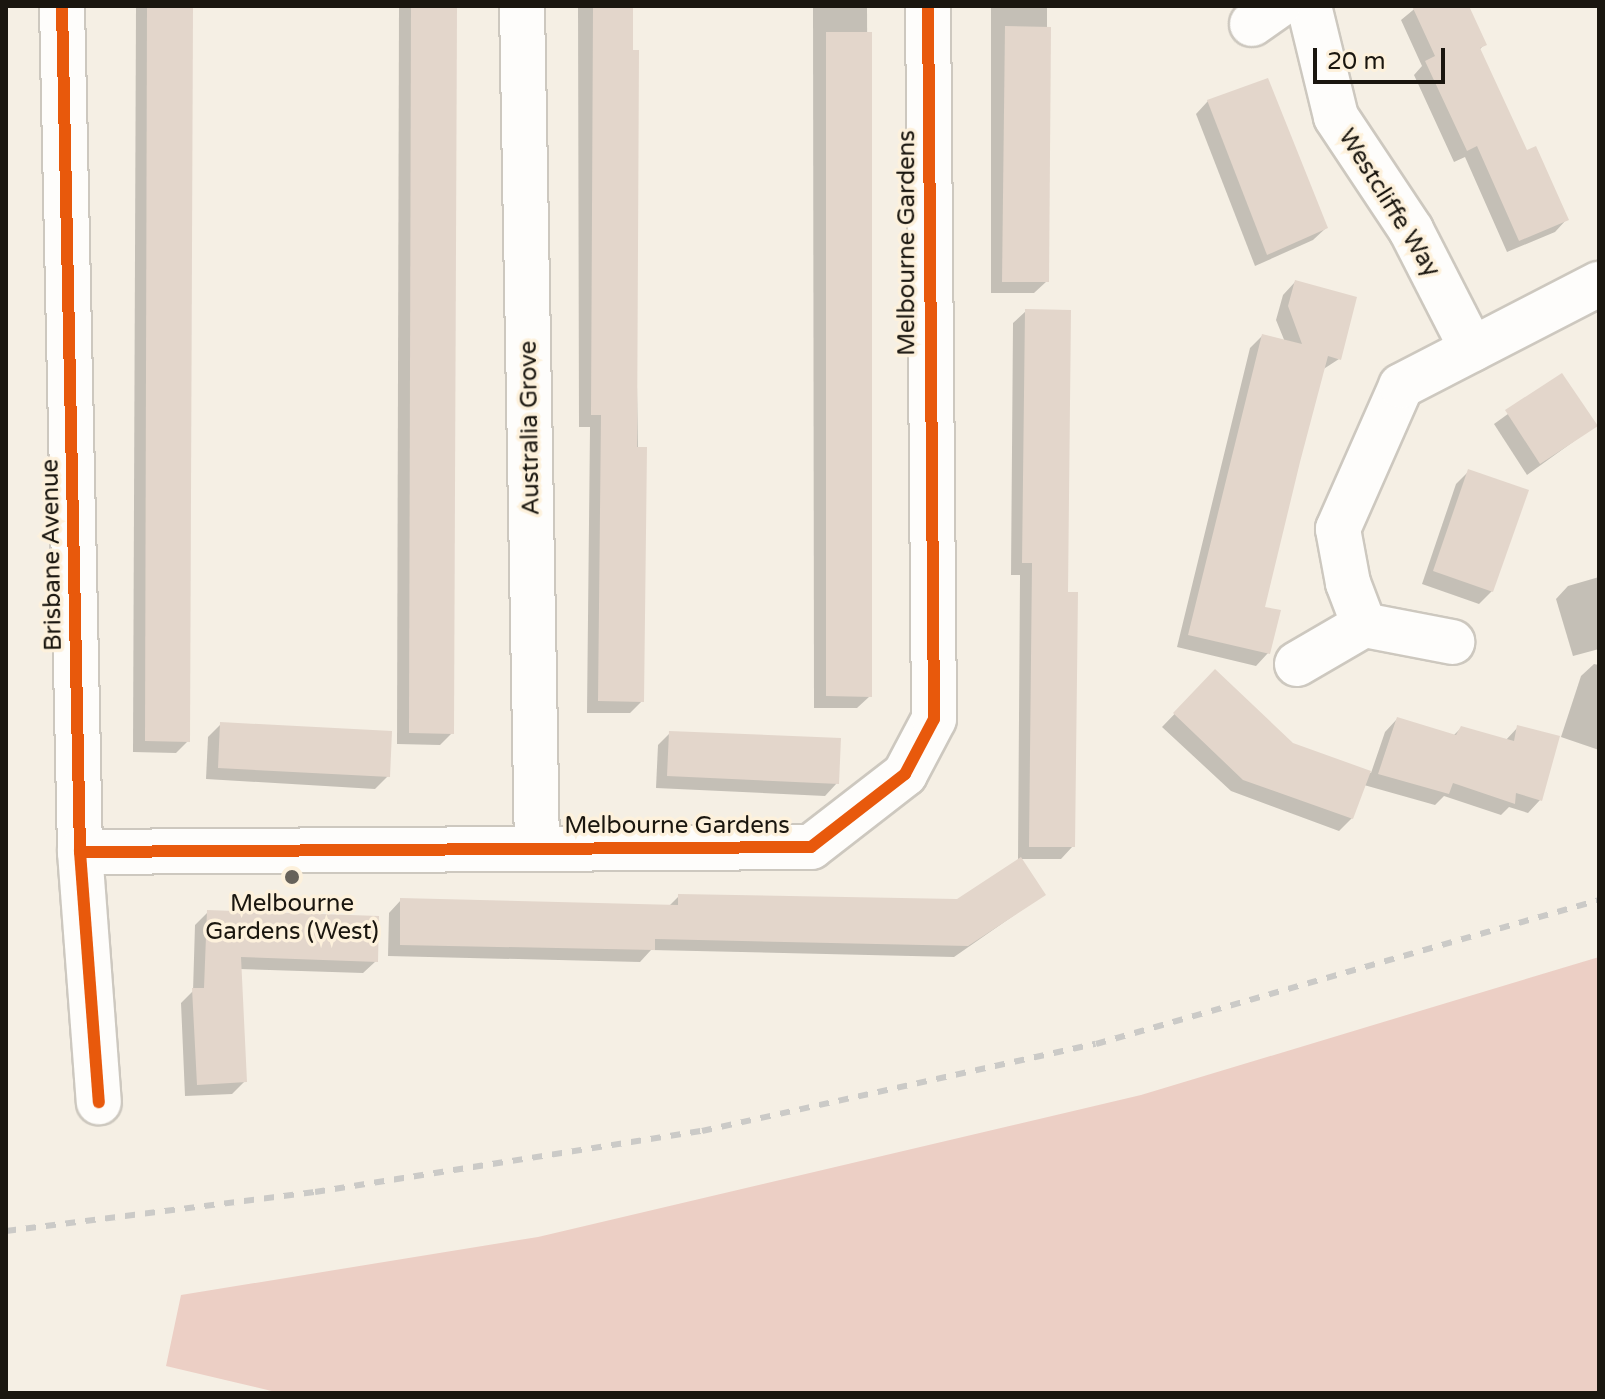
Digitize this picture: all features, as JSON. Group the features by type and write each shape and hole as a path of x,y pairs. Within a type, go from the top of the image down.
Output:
{"street":[{"name":"Brisbane Avenue","path":"62,6 80,852 99,1102"},
{"name":"Australia Grove","path":"522,6 537,849"},
{"name":"Melbourne Gardens","path":"80,852 811,847 905,774 934,719 928,6"},
{"name":"Westcliffe Way","path":"1309,6 1336,117 1411,230 1472,349"},
{"path":"1364,625 1338,529 1401,386 1599,284"},
{"path":"1297,664 1364,625 1452,642"}],"shaded area":[{"path":"1599,957 1599,1393 280,1393 166,1366 181,1295 538,1237 1141,1095"}],"building":[{"path":"147,6 193,6 190,742 145,741"},
{"path":"411,6 457,6 454,734 409,733"},
{"path":"593,6 633,6 633,50 639,50 637,447 647,447 644,702 598,701 601,415 591,415"},
{"path":"1412,6 1469,6 1487,45 1480,48 1527,150 1536,146 1569,220 1519,241 1477,146 1467,151 1425,61 1435,56"},
{"path":"1005,26 1051,27 1049,282 1002,282"},
{"path":"826,32 872,32 872,697 826,696"},
{"path":"1268,78 1328,228 1267,255 1207,100"},
{"path":"1295,280 1357,297 1341,360 1328,356 1300,462 1265,607 1281,610 1270,654 1188,635 1262,334 1302,344 1288,306"},
{"path":"1025,309 1071,310 1068,592 1078,592 1075,847 1029,847 1032,563 1022,563"},
{"path":"1562,373 1598,426 1540,464 1505,410"},
{"path":"1468,469 1529,490 1493,592 1433,571"},
{"path":"1215,669 1293,743 1371,771 1353,819 1243,780 1173,713"},
{"path":"1397,717 1456,735 1461,726 1514,741 1517,725 1560,736 1542,801 1516,793 1515,804 1453,783 1449,794 1378,774"},
{"path":"220,722 392,731 390,777 218,768"},
{"path":"669,731 841,738 839,784 667,776"},
{"path":"1021,857 1046,895 968,946 655,939 655,950 400,945 400,898 678,905 678,894 957,899"},
{"path":"207,910 379,916 378,962 241,957 247,1082 197,1085 192,988 204,988"}],"railway":[{"path":"6,1231 315,1192 702,1131 1096,1044 1599,900"}],"cycle path":[{"path":"62,6 80,852 99,1102"},
{"path":"80,852 811,847 905,774 934,719 928,6"}],"place":[{"name":"Melbourne Gardens (West)","path":"292,877"}]}
